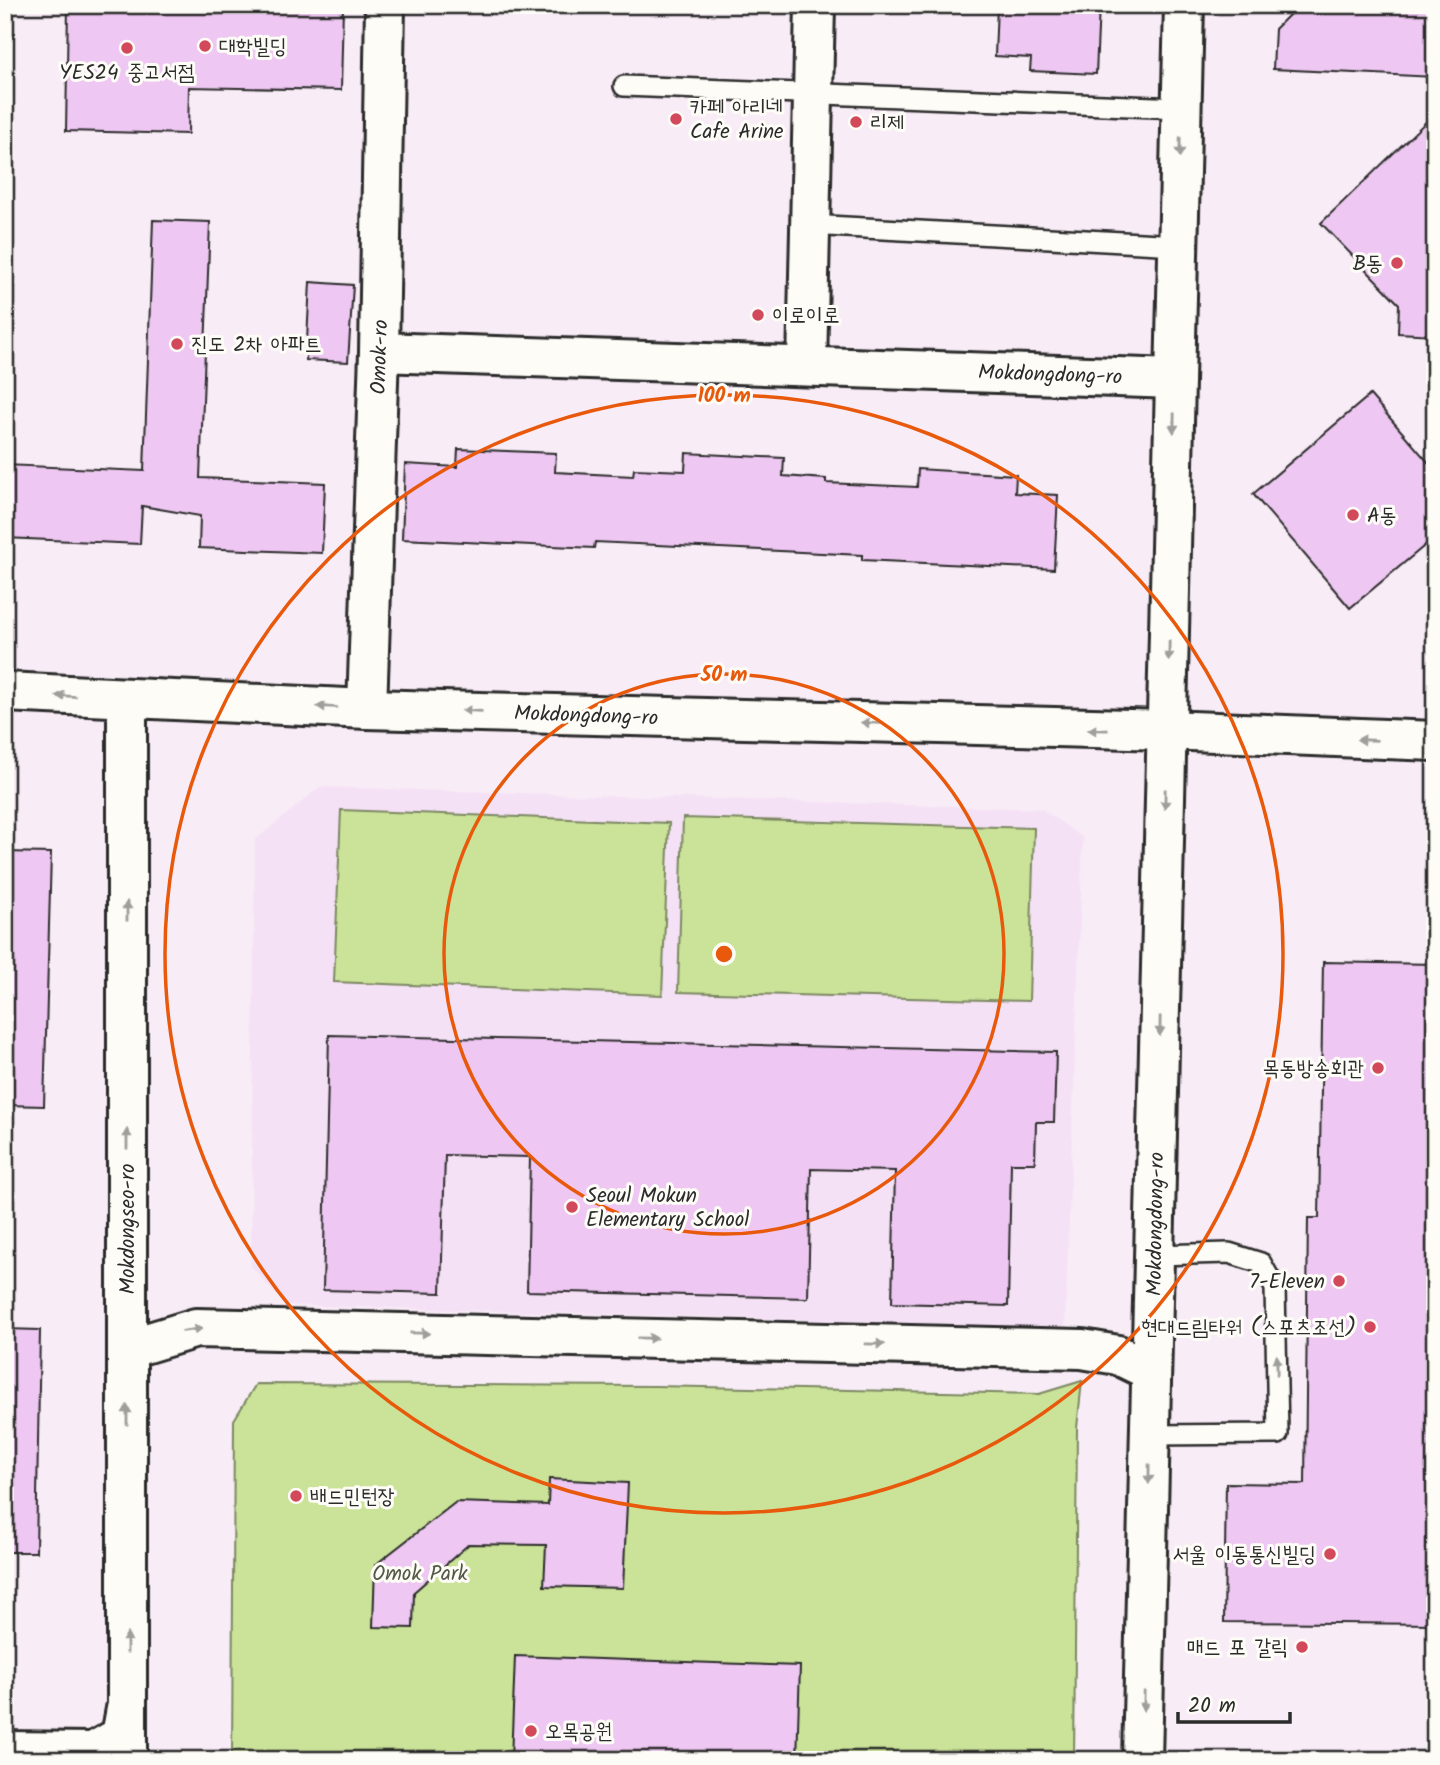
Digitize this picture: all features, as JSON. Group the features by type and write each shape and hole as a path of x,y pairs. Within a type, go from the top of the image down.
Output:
{"street":[{"name":"Omok-ro","path":"367,709 379,352 385,5"},
{"path":"807,366 815,5"},
{"name":"Mokdongdong-ro","path":"1142,1760 1184,5"},
{"name":"Mokdongdong-ro","path":"379,352 1175,379"},
{"name":"Mokdongdong-ro","path":"5,692 367,709 1167,730"},
{"name":"Mokdongseo-ro","path":"127,699 127,1760"},
{"path":"1167,730 1435,741"},
{"path":"127,1349 196,1328 1082,1349 1118,1355 1152,1371"},
{"path":"5,1751 93,1752 121,1736 128,1702"}],"lane":[{"path":"624,86 1181,108"},
{"path":"809,225 1178,245"},
{"path":"1150,1435 1278,1434 1275,1288 1261,1264 1229,1254 1154,1255"}],"shaded area":[{"path":"320,787 1042,809 1083,838 1065,1327 285,1305 251,1266 255,840"}],"green space":[{"path":"341,810 669,823 662,995 334,982"},
{"path":"683,818 1034,828 1029,1001 678,992"},
{"name":"Omok Park","path":"1082,1381 1077,1428 1074,1760 232,1760 234,1420 256,1384 655,1386 1039,1394"}],"building":[{"name":"대학빌딩","path":"68,5 343,5 341,90 189,87 188,134 66,131"},
{"path":"997,5 1099,5 1096,74 1030,71 1031,58 995,56"},
{"path":"1299,5 1435,5 1435,77 1273,69 1275,29"},
{"name":"B동","path":"1435,113 1435,335 1398,333 1399,304 1321,223"},
{"name":"진도 2차 아파트","path":"153,220 210,222 200,478 325,483 322,553 199,548 200,516 142,506 140,544 5,538 5,465 144,471"},
{"path":"310,282 353,285 348,362 306,360"},
{"name":"A동","path":"1370,395 1435,470 1435,537 1350,608 1253,494"},
{"path":"458,449 556,453 555,472 633,476 634,469 685,471 686,453 784,458 783,476 826,479 826,483 917,487 918,469 1016,475 1015,493 1058,495 1054,569 862,560 862,555 595,542 594,548 402,539 405,464 457,467"},
{"path":"5,852 51,853 44,1106 5,1105"},
{"path":"1323,962 1435,964 1435,1624 1224,1622 1226,1483 1305,1484 1308,1218 1319,1218"},
{"path":"329,1035 1056,1052 1054,1122 1036,1122 1035,1163 1011,1163 1008,1306 892,1303 895,1171 811,1169 808,1298 527,1291 530,1157 445,1155 441,1293 323,1290"},
{"path":"5,1329 40,1330 36,1552 5,1552"},
{"path":"549,1479 628,1483 623,1588 544,1586 546,1545 469,1544 414,1592 413,1628 373,1627 375,1565 456,1502 548,1505"},
{"path":"515,1656 800,1666 797,1760 511,1760"}],"place":[{"name":"대학빌딩","path":"205,46"},
{"name":"YES24 중고서점","path":"127,48"},
{"name":"카페 아리네 Cafe Arine","path":"676,119"},
{"name":"리제","path":"856,122"},
{"name":"B동","path":"1397,263"},
{"name":"이로이로","path":"758,315"},
{"name":"진도 2차 아파트","path":"177,344"},
{"name":"A동","path":"1353,515"},
{"name":"목동방송회관","path":"1378,1068"},
{"name":"Seoul Mokun Elementary School","path":"572,1207"},
{"name":"7-Eleven","path":"1339,1281"},
{"name":"현대드림타워 (스포츠조선)","path":"1370,1327"},
{"name":"배드민턴장","path":"296,1496"},
{"name":"서울 이동통신빌딩","path":"1330,1554"},
{"name":"매드 포 갈릭","path":"1302,1647"},
{"name":"오목공원","path":"531,1731"}]}
